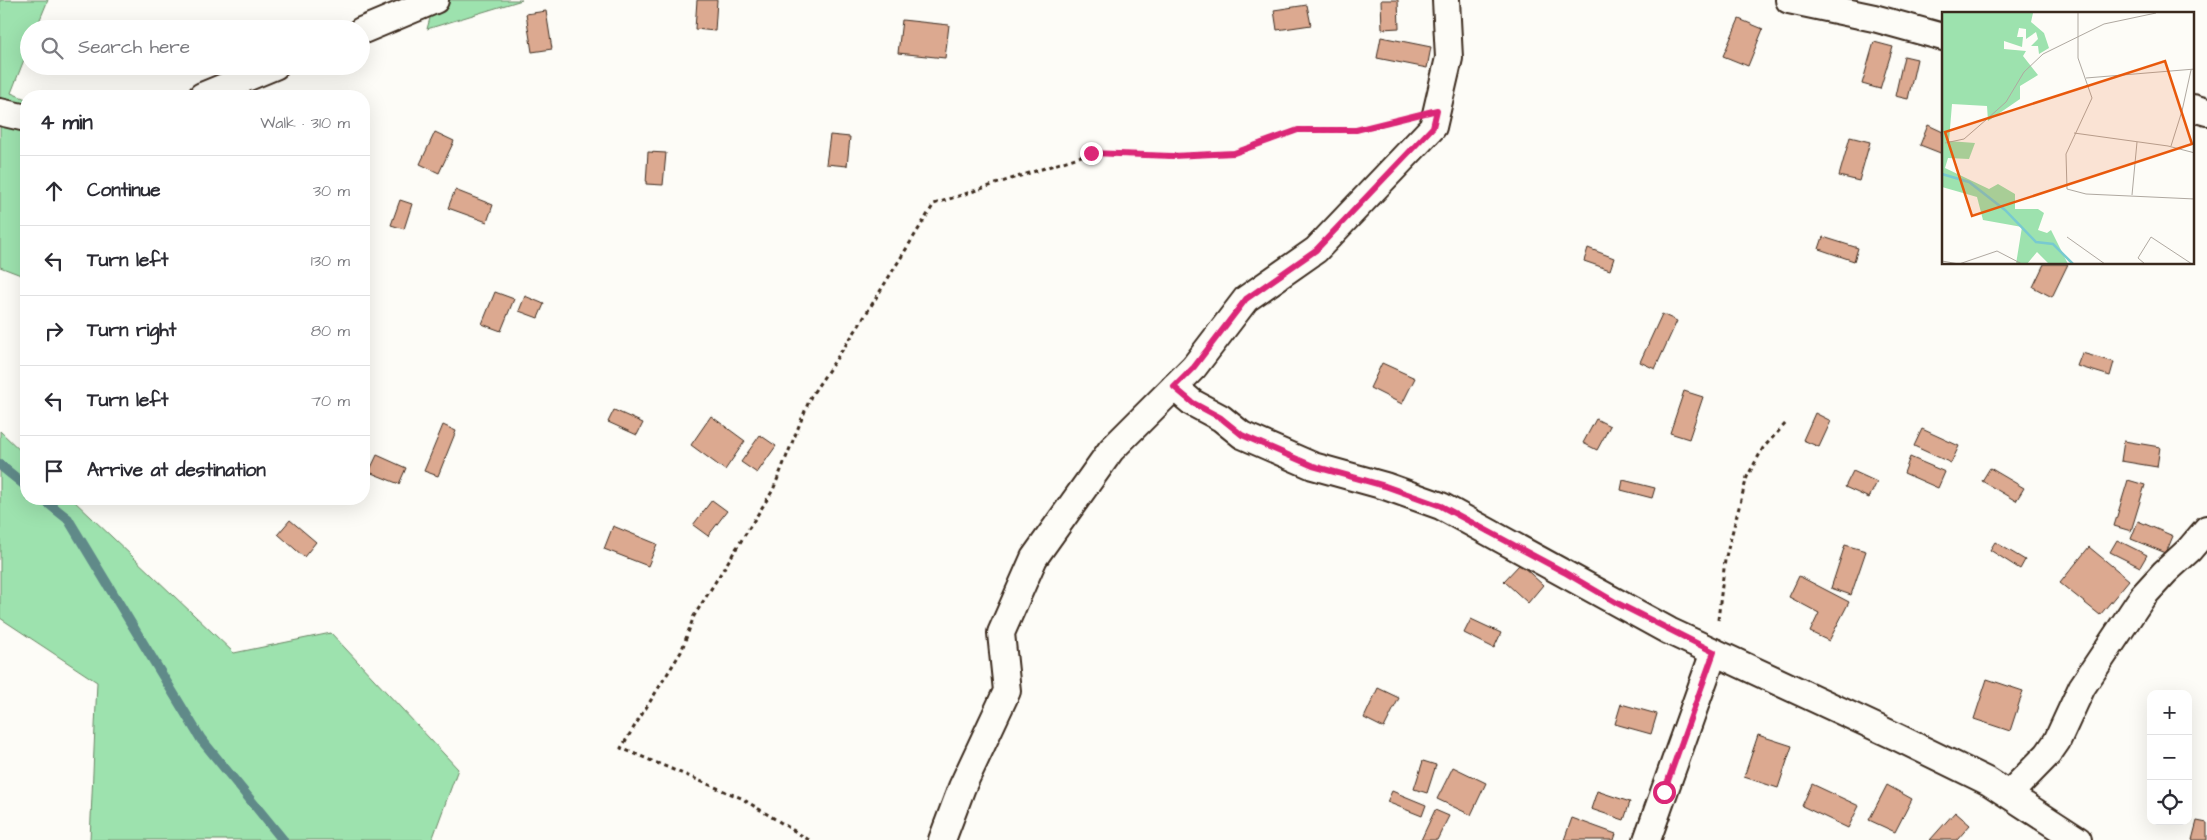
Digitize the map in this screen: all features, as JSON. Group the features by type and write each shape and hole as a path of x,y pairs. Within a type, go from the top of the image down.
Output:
{"street":[{"path":"370,27 435,0"},
{"path":"942,840 962,787 1007,691 1001,633 1034,558 1110,450 1194,367 1246,299 1316,250 1433,127 1449,58 1446,0"},
{"path":"1789,0 1874,18 1942,37"},
{"path":"217,90 253,75"},
{"path":"2194,108 2207,112"},
{"path":"0,112 20,117"},
{"path":"1174,387 1193,403 1221,418 1242,435 1313,466 1385,486 1441,506 1564,572 1617,603 1714,652 1735,660 1888,732 1989,782 2078,840"},
{"path":"2009,794 2048,754 2057,741 2082,687 2143,596 2207,529"},
{"path":"1647,840 1714,652"}],"path":[{"path":"809,840 741,798 621,748 681,652 694,616 773,490 811,396 858,327 934,204 1091,153 1173,156 1234,153 1298,130 1356,130 1437,110"},
{"path":"1714,652 1725,560 1748,478 1763,448 1787,422"}],"green space":[{"path":"0,0 48,0 40,20 20,20 20,70 11,93 20,97 20,275 0,267"},
{"path":"435,0 522,0 427,29"},
{"path":"0,431 20,450 20,505 78,505 234,653 331,633 458,769 432,840 90,840 97,682 0,618"}],"building":[{"path":"697,0 717,0 715,31 695,29"},
{"path":"1381,0 1398,0 1399,28 1382,29"},
{"path":"1307,5 1311,25 1277,30 1274,10"},
{"path":"546,11 552,49 532,52 526,14"},
{"path":"1739,19 1763,29 1748,66 1723,56"},
{"path":"902,20 949,25 945,58 898,53"},
{"path":"1381,37 1431,47 1427,68 1377,58"},
{"path":"1874,42 1893,47 1880,89 1862,84"},
{"path":"1904,56 1917,59 1908,99 1895,96"},
{"path":"1928,125 1942,132 1942,154 1920,145"},
{"path":"435,132 454,141 439,173 420,164"},
{"path":"830,135 850,137 847,166 826,164"},
{"path":"1850,137 1870,142 1859,181 1839,176"},
{"path":"648,152 666,153 663,185 646,184"},
{"path":"455,190 493,205 487,222 448,208"},
{"path":"400,200 412,204 404,229 391,225"},
{"path":"1823,237 1858,248 1854,261 1819,249"},
{"path":"1588,248 1614,258 1610,270 1584,261"},
{"path":"2044,265 2068,265 2052,297 2033,287"},
{"path":"495,292 514,299 501,331 482,324"},
{"path":"525,296 544,304 538,318 519,311"},
{"path":"1662,314 1677,321 1655,369 1640,362"},
{"path":"2082,353 2114,362 2110,376 2077,366"},
{"path":"1382,363 1415,378 1402,404 1370,388"},
{"path":"1684,391 1703,397 1689,439 1670,433"},
{"path":"614,410 643,423 637,435 608,422"},
{"path":"1815,413 1831,421 1819,447 1803,440"},
{"path":"711,416 745,441 725,470 691,445"},
{"path":"1596,419 1610,426 1597,450 1583,443"},
{"path":"443,425 456,431 438,476 424,471"},
{"path":"1922,429 1959,446 1951,463 1914,446"},
{"path":"760,435 776,446 757,473 741,462"},
{"path":"2124,441 2160,447 2157,467 2121,461"},
{"path":"377,455 406,468 399,484 370,472"},
{"path":"1910,457 1945,472 1938,488 1904,473"},
{"path":"1990,468 2024,488 2016,501 1982,481"},
{"path":"1853,471 1877,482 1869,498 1845,487"},
{"path":"1623,480 1655,488 1652,498 1621,490"},
{"path":"2128,480 2145,485 2131,531 2114,526"},
{"path":"712,500 727,511 708,536 693,525"},
{"path":"290,520 316,542 304,557 278,534"},
{"path":"2138,521 2173,536 2166,553 2131,539"},
{"path":"613,526 657,544 648,566 604,549"},
{"path":"2117,540 2147,555 2140,567 2110,552"},
{"path":"1995,542 2025,560 2020,569 1990,550"},
{"path":"1845,545 1866,551 1851,595 1831,588"},
{"path":"2089,547 2129,580 2100,615 2060,583"},
{"path":"1520,564 1543,585 1528,603 1504,581"},
{"path":"1799,576 1849,602 1829,641 1810,632 1819,613 1789,597"},
{"path":"1471,619 1501,633 1494,648 1464,633"},
{"path":"1987,679 2023,691 2010,731 1974,719"},
{"path":"1378,688 1399,698 1384,728 1364,718"},
{"path":"1621,704 1657,714 1651,734 1615,724"},
{"path":"1758,735 1792,746 1778,788 1744,777"},
{"path":"1423,761 1436,765 1427,793 1414,789"},
{"path":"1453,767 1486,783 1471,815 1437,799"},
{"path":"1812,784 1859,806 1848,828 1802,806"},
{"path":"1887,785 1912,799 1895,832 1869,820"},
{"path":"1392,791 1426,805 1422,816 1387,802"},
{"path":"1597,791 1630,802 1624,820 1591,809"},
{"path":"1435,810 1449,816 1437,840 1421,840"},
{"path":"1955,812 1970,825 1957,840 1930,840"},
{"path":"1572,818 1616,834 1614,840 1564,840"},
{"path":"2197,821 2207,823 2207,840 2192,840"}],"waterway":[{"path":"0,465 20,481"},
{"path":"50,505 68,519 201,739 283,840"}],"route":[{"path":"1091,153 1173,156 1234,153 1298,130 1356,130 1437,110 1433,127 1316,250 1246,299 1194,367 1174,387 1193,403 1221,418 1242,435 1313,466 1385,486 1441,506 1564,572 1617,603 1714,652 1664,792"}]}
